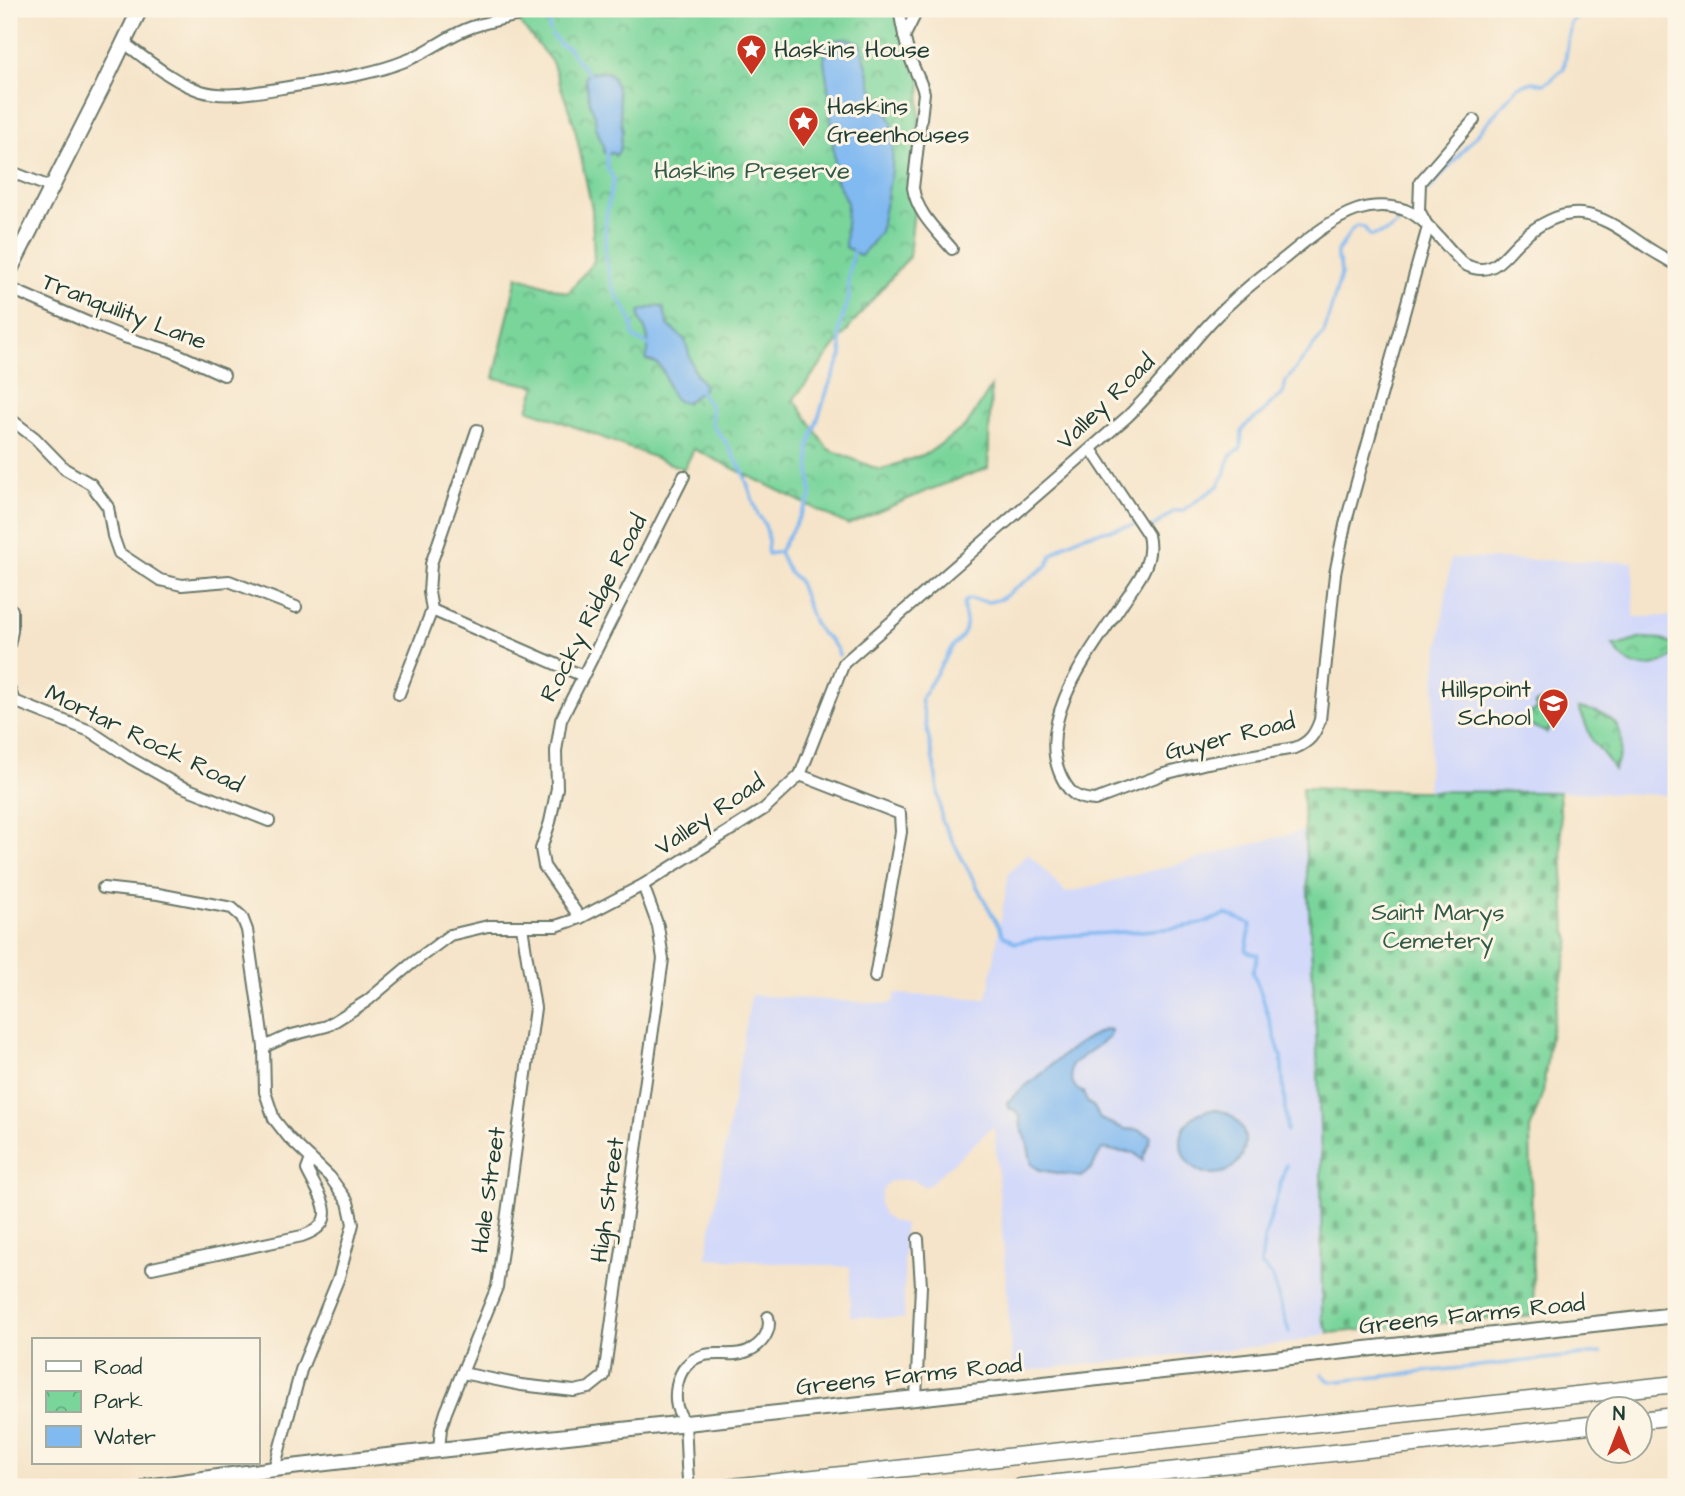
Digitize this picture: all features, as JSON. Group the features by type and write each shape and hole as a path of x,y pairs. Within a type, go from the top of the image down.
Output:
{"highway":[{"path":"732,1487 1676,1384"},
{"path":"1654,1418 1676,1416"},
{"path":"1021,1487 1584,1426"}],"main road":[{"path":"9,272 140,9"},
{"name":"Greens Farms Road","path":"146,1487 439,1450 1676,1315"}],"street":[{"path":"124,43 178,80 201,91 223,94 257,92 389,68 470,27 544,9"},
{"path":"899,9 904,37 924,93 913,188 915,200 923,215 952,249"},
{"path":"904,37 918,9"},
{"path":"1428,227 1419,210 1420,182 1474,120"},
{"path":"9,171 50,187"},
{"name":"Valley Road","path":"264,1047 288,1036 327,1026 367,1001 450,935 488,926 556,926 580,918 643,885 764,809 800,775 844,663 1144,400 1224,309 1331,223 1357,210 1377,206 1409,212 1428,227 1464,264 1488,269 1505,258 1524,237 1542,225 1565,215 1587,215 1612,225 1676,265"},
{"name":"Guyer Road","path":"1090,449 1148,535 1151,547 1150,559 1073,680 1064,700 1054,734 1054,749 1066,787 1083,800 1095,800 1164,774 1305,744 1315,734 1320,720 1335,574 1345,524 1428,227"},
{"name":"Tranquility Lane","path":"9,288 89,323 171,351 224,375"},
{"path":"9,418 35,438 65,469 91,484 108,507 119,553 160,580 182,585 229,581 296,607"},
{"path":"399,694 432,610 429,592 431,564 477,430"},
{"name":"Rocky Ridge Road","path":"580,918 544,866 541,849 557,788 556,751 561,720 684,477"},
{"path":"9,608 12,610 9,645"},
{"path":"432,610 583,676"},
{"name":"Mortar Rock Road","path":"9,688 14,701 90,731 178,785 269,821"},
{"path":"800,775 900,814 901,832 875,977"},
{"name":"High Street","path":"462,1373 574,1391 589,1388 604,1377 663,959 658,926 643,885"},
{"path":"103,888 158,894 232,908 242,917 247,930 264,1047 265,1092 274,1119 289,1139 330,1177 348,1202 353,1224 339,1277 301,1370 274,1469"},
{"name":"Hale Street","path":"439,1450 443,1420 497,1287 535,1008 523,927"},
{"path":"152,1268 314,1232 326,1214 321,1196 307,1170 311,1159"},
{"path":"916,1398 920,1286 918,1239"},
{"path":"689,1487 684,1424 677,1409 678,1382 685,1367 697,1357 711,1353 748,1351 756,1346 768,1331 768,1317"}],"shaded area":[{"name":"Hillspoint School","path":"1451,558 1633,562 1634,617 1676,616 1676,795 1427,791 1436,670"},
{"path":"1305,830 1321,1155 1322,1319 1329,1333 1291,1343 1013,1372 994,1126 926,1187 914,1180 899,1180 888,1182 882,1191 879,1203 883,1214 892,1221 904,1224 904,1319 850,1316 850,1267 706,1258 751,995 889,1004 894,1000 895,994 987,999 1009,873 1028,853 1066,893"}],"green space":[{"name":"Haskins Preserve","path":"536,9 899,9 921,81 915,200 909,257 794,399 828,449 880,470 928,453 967,425 991,387 988,468 848,525 694,449 684,469 528,409 536,386 494,378 517,276 568,293 594,261 592,209 574,124 552,62 515,17"},
{"path":"1642,638 1662,639 1676,646 1674,656 1656,665 1636,665 1622,657 1613,645"},
{"path":"1544,701 1546,706 1559,716 1547,733 1530,725 1528,719 1532,712 1537,710 1535,703"},
{"path":"1579,708 1603,715 1618,727 1621,745 1614,770 1592,740"},
{"name":"Saint Marys Cemetery","path":"1302,788 1559,792 1566,929 1570,939 1550,1036 1543,1092 1530,1130 1534,1315 1329,1333 1322,1319 1321,1155"}],"water":[{"path":"844,38 861,43 872,87 892,123 892,170 880,232 861,256 845,247 847,203 836,179 824,61 827,43"},
{"path":"588,73 609,73 618,93 623,131 620,149 615,156 613,153 604,153 590,103 585,78"},
{"path":"663,307 668,325 685,340 694,371 704,385 692,399 685,402 675,399 671,394 661,367 646,360 648,340 639,314 640,311"},
{"path":"1107,1029 1111,1030 1110,1037 1072,1064 1072,1081 1079,1091 1083,1092 1100,1119 1151,1136 1143,1161 1134,1153 1103,1149 1092,1168 1081,1177 1040,1170 1032,1165 1020,1116 1015,1110 1008,1108 1007,1102 1073,1047"},
{"path":"1213,1110 1231,1116 1239,1124 1245,1142 1239,1160 1231,1168 1213,1174 1195,1168 1187,1160 1181,1142 1187,1124 1195,1116"}],"waterway":[{"path":"1429,190 1518,87 1533,82 1544,84 1564,68 1571,21 1596,9"},
{"path":"548,13 550,31"},
{"path":"552,35 561,45 567,47 590,76"},
{"path":"607,147 607,168 614,179 605,235 610,279 632,322 634,337 652,346"},
{"path":"1153,527 1174,511 1182,511 1218,486 1230,456 1241,448 1242,431 1283,394 1286,381 1324,333 1341,275 1337,251 1350,232 1356,226 1364,227 1370,236 1380,234 1402,219"},
{"path":"839,655 837,649 814,623 798,580 789,572 779,552 811,497 809,446 842,355 839,329 849,298 848,279 853,252"},
{"path":"699,390 711,407 712,425 728,445"},
{"path":"729,448 743,472 758,515 766,528 768,554 779,552"},
{"path":"1134,525 1085,535 1066,544 1052,555 1048,565 1001,599 989,602 968,599 964,603 964,632 921,699 942,821 1003,935 1015,943 1062,936 1174,928 1195,925 1226,914 1251,924 1246,951 1258,955 1253,972 1281,1056 1287,1131"},
{"path":"1286,1165 1264,1240 1261,1265 1272,1276 1289,1332"},
{"path":"1322,1374 1330,1382 1601,1353"}],"railway":[{"path":"1638,1487 1676,1483"}],"place":[{"name":"Haskins House","path":"751,77"},
{"name":"Haskins Greenhouses","path":"804,148"},
{"name":"Hillspoint School","path":"1554,731"}]}
